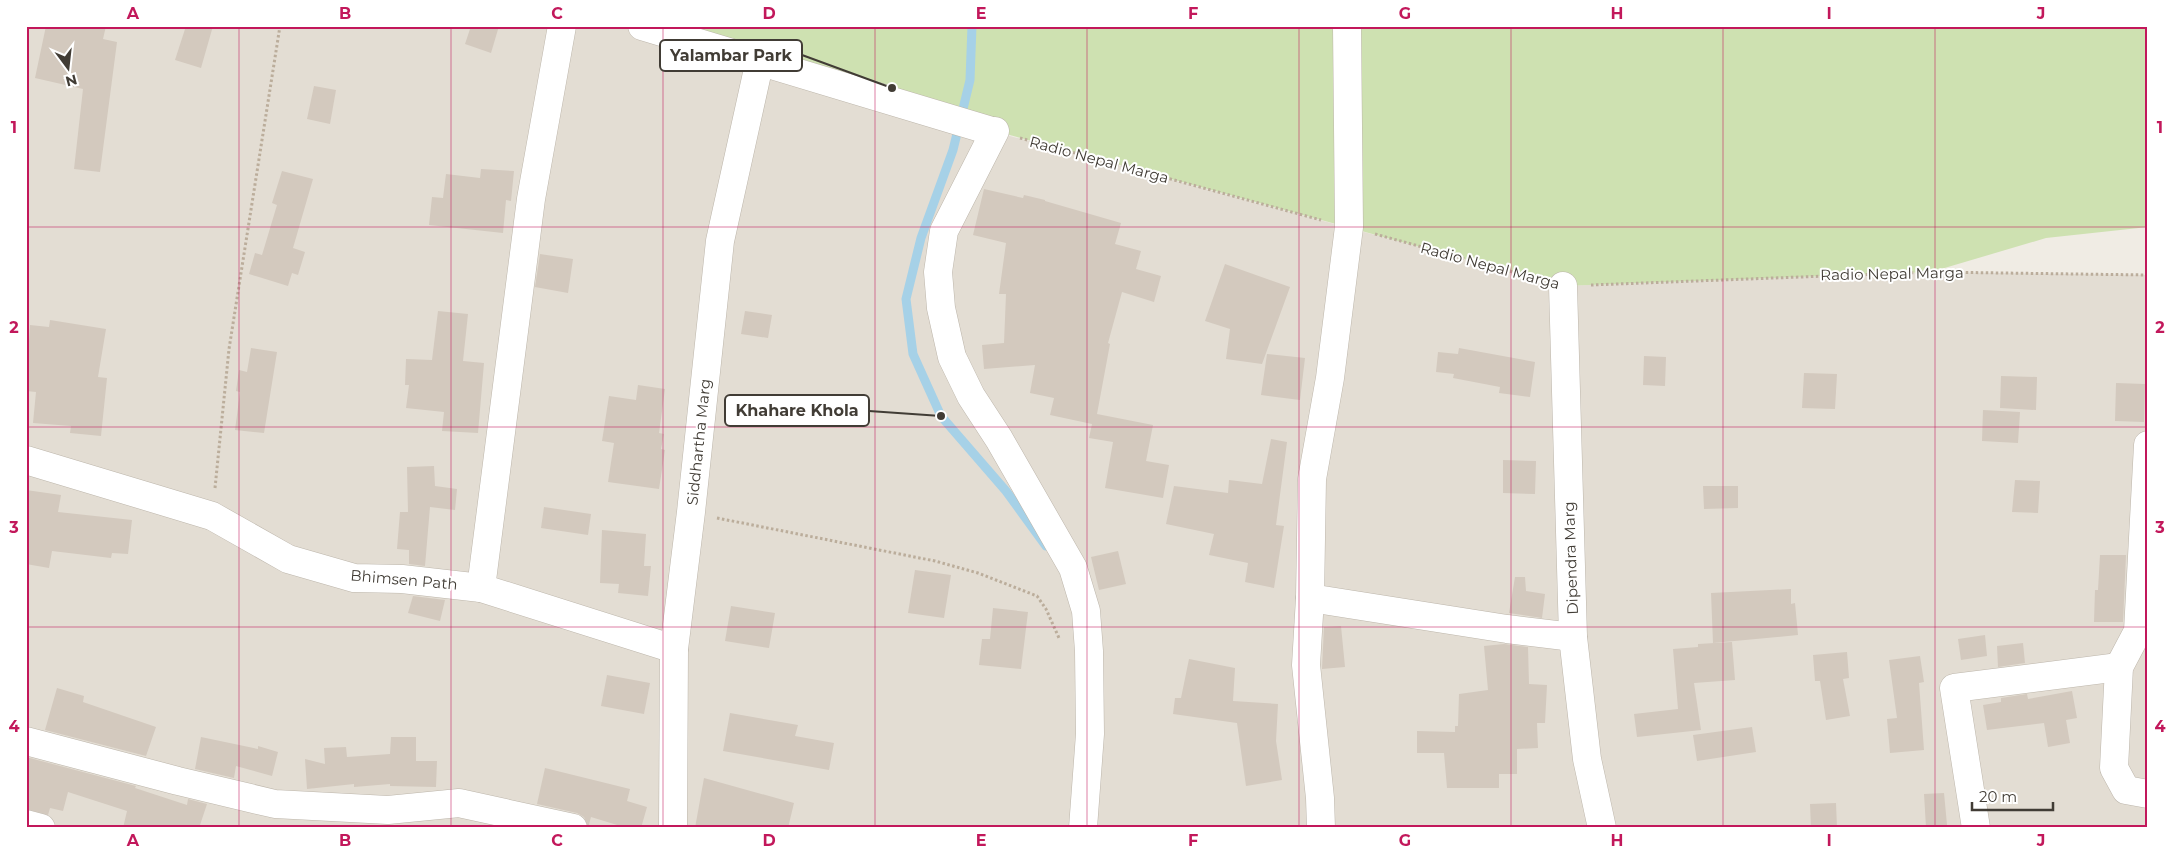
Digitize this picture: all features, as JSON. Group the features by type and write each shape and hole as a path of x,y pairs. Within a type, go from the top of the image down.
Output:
{"street":[{"path":"481,588 531,199 562,26"},
{"path":"642,26 992,131 944,232 938,272 941,308 952,357 971,396 999,439 1073,568 1086,611 1090,651 1090,734 1083,828"},
{"path":"1321,828 1320,798 1306,665 1310,598 1312,479 1330,378 1348,227 1347,26"},
{"name":"Siddhartha Marg","path":"673,828 674,649 692,512 720,241 760,60"},
{"name":"Dipendra Marg","path":"1563,286 1573,637 1587,759 1602,828"},
{"path":"2148,446 2138,631 2119,667 2114,768 2126,790 2148,794"},
{"name":"Bhimsen Path","path":"26,460 212,516 288,559 354,578 402,579 481,588 674,649"},
{"path":"1310,598 1507,629 1573,637"},
{"path":"1976,828 1954,688 2119,667"},
{"path":"26,741 275,804 388,819 459,804 573,828"},
{"path":"26,824 41,828"}],"path":[{"path":"212,516 228,349 280,26"},
{"name":"Radio Nepal Marga","path":"992,131 1563,286 1930,272 2148,275"},
{"path":"692,512 934,561 978,573 1037,596 1046,609 1061,643"}],"shaded area":[{"path":"26,26 642,26 988,130 1563,286 1931,272 2148,275 2148,828 26,828"}],"green space":[{"path":"642,26 2148,26 2148,227 2046,238 1931,272 1563,286 995,131"}],"building":[{"path":"46,26 106,26 103,39 117,42 100,172 74,169 83,89 35,78"},
{"path":"186,26 213,26 201,68 175,60"},
{"path":"471,26 499,26 491,53 465,44"},
{"path":"314,86 336,90 330,124 307,119"},
{"path":"481,169 514,171 511,201 506,200 503,233 429,225 432,197 443,198 446,174 480,178"},
{"path":"282,171 313,179 293,248 305,252 298,275 292,273 288,286 249,274 255,253 262,255 277,205 272,203"},
{"path":"984,189 1023,198 1024,195 1045,200 1121,223 1115,244 1141,251 1136,269 1161,276 1154,302 1122,292 1108,343 1110,344 1097,414 1153,425 1146,461 1169,465 1163,498 1105,488 1113,442 1089,438 1092,424 1050,415 1054,398 1030,393 1035,365 984,369 982,345 1004,343 1006,294 999,294 1006,243 973,235"},
{"path":"540,254 573,259 568,293 535,287"},
{"path":"1225,264 1290,287 1262,364 1226,359 1230,329 1205,321"},
{"path":"438,311 468,314 463,361 484,363 478,433 442,431 444,412 406,408 409,385 405,385 406,359 432,360"},
{"path":"745,311 772,315 768,338 741,334"},
{"path":"50,320 106,329 98,377 107,378 101,436 70,433 71,426 33,423 36,392 26,391 30,325 49,327"},
{"path":"251,348 277,352 264,433 235,430 240,392 236,391 239,370 247,372"},
{"path":"1459,348 1535,362 1530,397 1499,393 1500,387 1453,378 1454,374 1436,372 1438,352 1458,354"},
{"path":"1267,354 1305,358 1300,400 1261,395"},
{"path":"1644,356 1666,357 1665,386 1643,385"},
{"path":"1804,373 1837,374 1835,409 1802,408"},
{"path":"2001,376 2037,377 2036,410 2000,408"},
{"path":"2116,383 2145,384 2144,422 2115,421"},
{"path":"638,385 665,389 659,433 664,434 661,449 665,450 659,489 608,482 614,443 602,441 609,396 636,400"},
{"path":"1983,410 2020,412 2018,443 1982,441"},
{"path":"1271,439 1287,442 1276,525 1284,526 1274,588 1245,582 1248,563 1209,555 1214,534 1166,524 1174,486 1228,493 1229,480 1262,484"},
{"path":"1503,460 1536,461 1535,494 1503,493"},
{"path":"434,466 435,486 457,489 455,510 430,507 425,566 409,564 409,550 397,549 400,512 408,512 407,467"},
{"path":"2015,480 2040,481 2038,513 2012,512"},
{"path":"1703,486 1738,486 1738,508 1704,509"},
{"path":"26,490 61,495 58,512 132,520 128,554 112,553 111,558 52,551 49,568 26,564"},
{"path":"544,507 591,514 588,535 541,528"},
{"path":"602,530 646,534 644,566 651,566 648,596 618,593 619,584 600,583"},
{"path":"1118,551 1126,584 1099,590 1091,557"},
{"path":"2100,555 2126,555 2123,622 2094,622 2095,590 2098,590"},
{"path":"915,570 951,575 944,618 908,613"},
{"path":"1515,577 1525,577 1526,591 1545,594 1542,618 1509,613"},
{"path":"1791,589 1791,604 1795,603 1798,635 1713,643 1711,593"},
{"path":"413,596 445,600 440,621 408,613"},
{"path":"731,606 775,613 769,648 725,641"},
{"path":"993,608 1028,612 1021,669 979,665 982,639 990,639"},
{"path":"1341,626 1345,667 1322,669 1324,627"},
{"path":"1985,635 1987,656 1961,660 1958,639"},
{"path":"1732,642 1735,680 1694,683 1701,730 1637,737 1634,714 1678,709 1673,649 1698,647 1698,644"},
{"path":"2023,643 2025,663 1998,667 1997,646"},
{"path":"1504,644 1528,647 1529,684 1547,685 1545,723 1537,723 1538,748 1517,749 1517,774 1499,774 1499,788 1447,788 1444,753 1417,753 1417,731 1455,732 1455,726 1458,726 1459,694 1488,690 1484,646"},
{"path":"1847,652 1849,678 1843,679 1850,716 1826,720 1820,681 1815,681 1813,655"},
{"path":"1920,656 1924,682 1919,683 1924,750 1890,753 1887,719 1897,718 1889,660"},
{"path":"1189,659 1235,668 1233,701 1278,704 1276,741 1282,780 1246,786 1237,723 1173,714 1175,698 1181,698"},
{"path":"607,675 650,683 644,714 601,706"},
{"path":"57,688 84,696 83,702 156,727 146,756 45,730"},
{"path":"2072,691 2077,718 2066,720 2070,743 2048,747 2044,723 1987,730 1983,705 2001,702 2001,698 2027,694 2028,699"},
{"path":"730,713 798,725 795,736 834,743 829,770 723,751"},
{"path":"1752,727 1756,752 1697,761 1693,735"},
{"path":"201,737 258,749 258,746 278,752 272,776 236,766 234,778 195,769"},
{"path":"391,737 416,737 416,761 437,761 436,787 390,786 390,784 354,787 354,784 307,789 305,759 325,764 324,748 346,747 347,757 390,754"},
{"path":"26,757 136,786 135,788 187,805 188,799 207,804 199,828 123,828 127,811 68,792 63,811 50,808 48,815 26,809"},
{"path":"545,768 630,789 627,801 647,807 641,828 627,828 591,817 588,828 584,817 577,813 537,804"},
{"path":"704,778 794,803 788,828 695,828"},
{"path":"1944,793 1947,825 1926,827 1924,794"},
{"path":"1836,803 1837,828 1811,828 1810,804"}],"waterway":[{"path":"972,26 970,80 953,150 921,238 906,299 913,354 941,416 1006,491 1046,546"}],"place":[{"name":"Yalambar Park","path":"892,88"},
{"name":"Khahare Khola","path":"941,416"}]}
